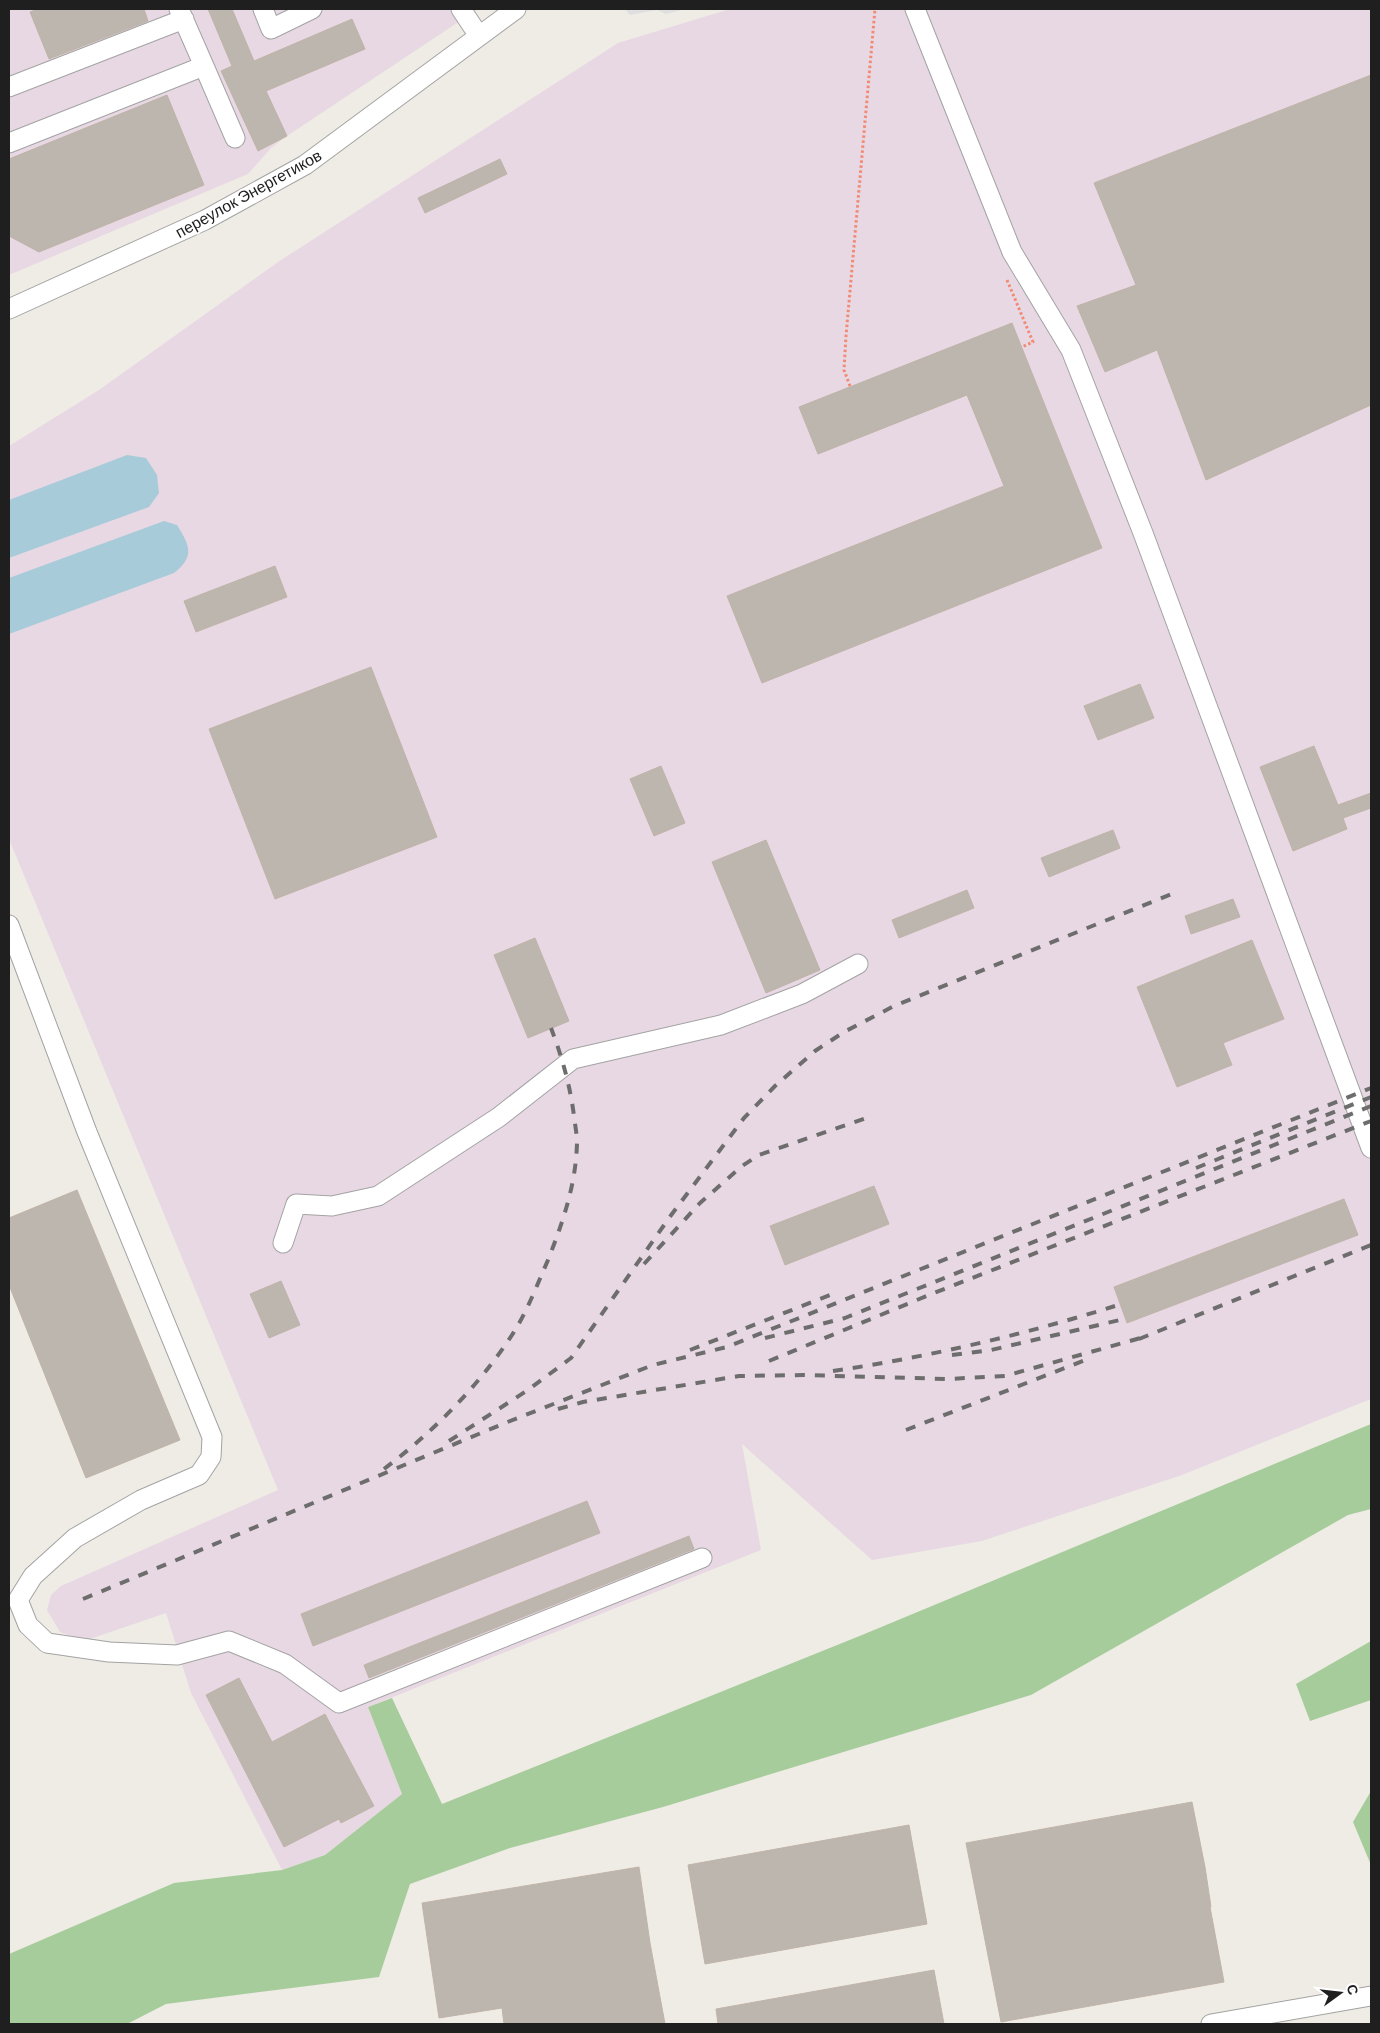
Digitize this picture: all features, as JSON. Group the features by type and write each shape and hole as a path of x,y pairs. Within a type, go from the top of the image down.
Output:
{"street":[{"path":"263,9 271,29 312,9"},
{"path":"461,9 479,36"},
{"name":"переулок Энергетиков","path":"11,302 205,220 305,165 516,9"},
{"path":"915,9 1012,252 1071,350 1142,533 1371,1148"},
{"path":"9,87 182,14 236,138"},
{"path":"9,143 204,66"},
{"path":"9,926 87,1132 212,1437 211,1457 199,1475 141,1500 74,1538 33,1576 18,1600 28,1625 47,1643 109,1652 177,1654 229,1641 285,1664 339,1703 702,1558"},
{"path":"283,1242 296,1204 332,1206 378,1196 499,1117 573,1059 721,1025 802,994 858,964"},
{"path":"1211,2024 1371,1996"}],"path":[{"path":"850,386 844,370 846,336 876,9"}],"shaded area":[{"path":"9,9 478,9 287,136 271,148 248,174 9,275"},
{"path":"625,9 685,9 666,14 657,10 630,15"},
{"path":"730,9 1371,9 1371,1399 1182,1475 982,1541 872,1560 742,1444 761,1550 368,1707 402,1794 325,1855 282,1870 191,1693 166,1613 84,1641 60,1632 47,1610 51,1595 61,1586 278,1490 9,839 9,446 99,390 278,262 618,43"}],"green space":[{"path":"1371,1424 1371,1509 1348,1515 1031,1695 663,1807 510,1848 410,1884 379,1977 166,2004 127,2024 9,2024 9,1954 174,1883 282,1870 325,1855 402,1794 368,1707 392,1698 442,1804 862,1635"},
{"path":"1371,1641 1371,1700 1310,1721 1296,1684"},
{"path":"1371,1791 1371,1865 1353,1822"}],"water":[{"path":"127,455 146,458 157,475 159,493 149,507 9,558 9,500"},
{"path":"164,521 177,525 185,539 188,550 188,556 185,561 174,573 9,634 9,578"}],"building":[{"path":"38,9 144,9 148,21 49,59 30,12"},
{"path":"208,9 232,9 254,61 352,19 365,49 266,91 287,136 258,151 221,71 232,66"},
{"path":"1371,75 1371,405 1206,480 1157,350 1105,372 1077,306 1136,285 1094,183"},
{"path":"167,95 204,185 39,252 9,236 9,159"},
{"path":"500,159 507,174 425,213 418,198"},
{"path":"1012,323 1102,548 762,683 727,596 1004,486 967,395 818,454 799,407"},
{"path":"275,566 287,597 196,632 184,601"},
{"path":"371,667 437,837 275,899 209,729"},
{"path":"1140,684 1154,718 1098,740 1084,706"},
{"path":"1314,746 1338,805 1371,793 1371,808 1343,818 1347,829 1293,851 1260,767"},
{"path":"661,766 685,823 654,836 630,779"},
{"path":"1113,830 1120,848 1049,877 1041,858"},
{"path":"766,840 820,970 766,993 712,862"},
{"path":"967,890 974,908 899,938 892,920"},
{"path":"1233,899 1240,917 1191,934 1185,916"},
{"path":"535,938 569,1021 528,1038 494,955"},
{"path":"1252,940 1284,1019 1223,1043 1232,1065 1177,1087 1137,987"},
{"path":"874,1186 889,1224 785,1265 770,1226"},
{"path":"77,1190 180,1440 86,1478 9,1285 9,1218"},
{"path":"1344,1199 1358,1235 1127,1323 1114,1287"},
{"path":"281,1281 300,1325 269,1338 250,1294"},
{"path":"587,1501 600,1533 313,1646 301,1614"},
{"path":"689,1536 694,1549 369,1678 364,1665"},
{"path":"239,1678 272,1742 325,1714 374,1806 341,1823 339,1819 284,1847 206,1695"},
{"path":"1192,1802 1224,1982 1001,2022 966,1843"},
{"path":"909,1825 927,1924 705,1964 688,1865"},
{"path":"639,1867 650,1943 665,2024 504,2024 502,2008 439,2018 422,1903"},
{"path":"934,1970 944,2024 718,2024 716,2009"}],"railway":[{"path":"449,1441 528,1390 571,1358 669,1218 744,1118 775,1086 815,1051 844,1032 894,1006 1174,893"},
{"path":"384,1469 420,1440 454,1408 485,1373 512,1335 522,1317 554,1246 571,1188 577,1143 568,1082 551,1028"},
{"path":"83,1599 505,1423 653,1365 727,1347 1371,1088"},
{"path":"1196,1168 1371,1097"},
{"path":"765,1338 845,1318 1371,1106"},
{"path":"644,1264 700,1203 742,1166 759,1155 869,1117"},
{"path":"769,1361 929,1295 1371,1121"},
{"path":"1139,1339 1371,1245"},
{"path":"690,1350 830,1295"},
{"path":"833,1371 975,1344 1115,1306"},
{"path":"952,1355 991,1350 1120,1320"},
{"path":"558,1409 583,1402 739,1376 803,1375 948,1379 1005,1376 1144,1337"},
{"path":"906,1430 1088,1359"}]}
